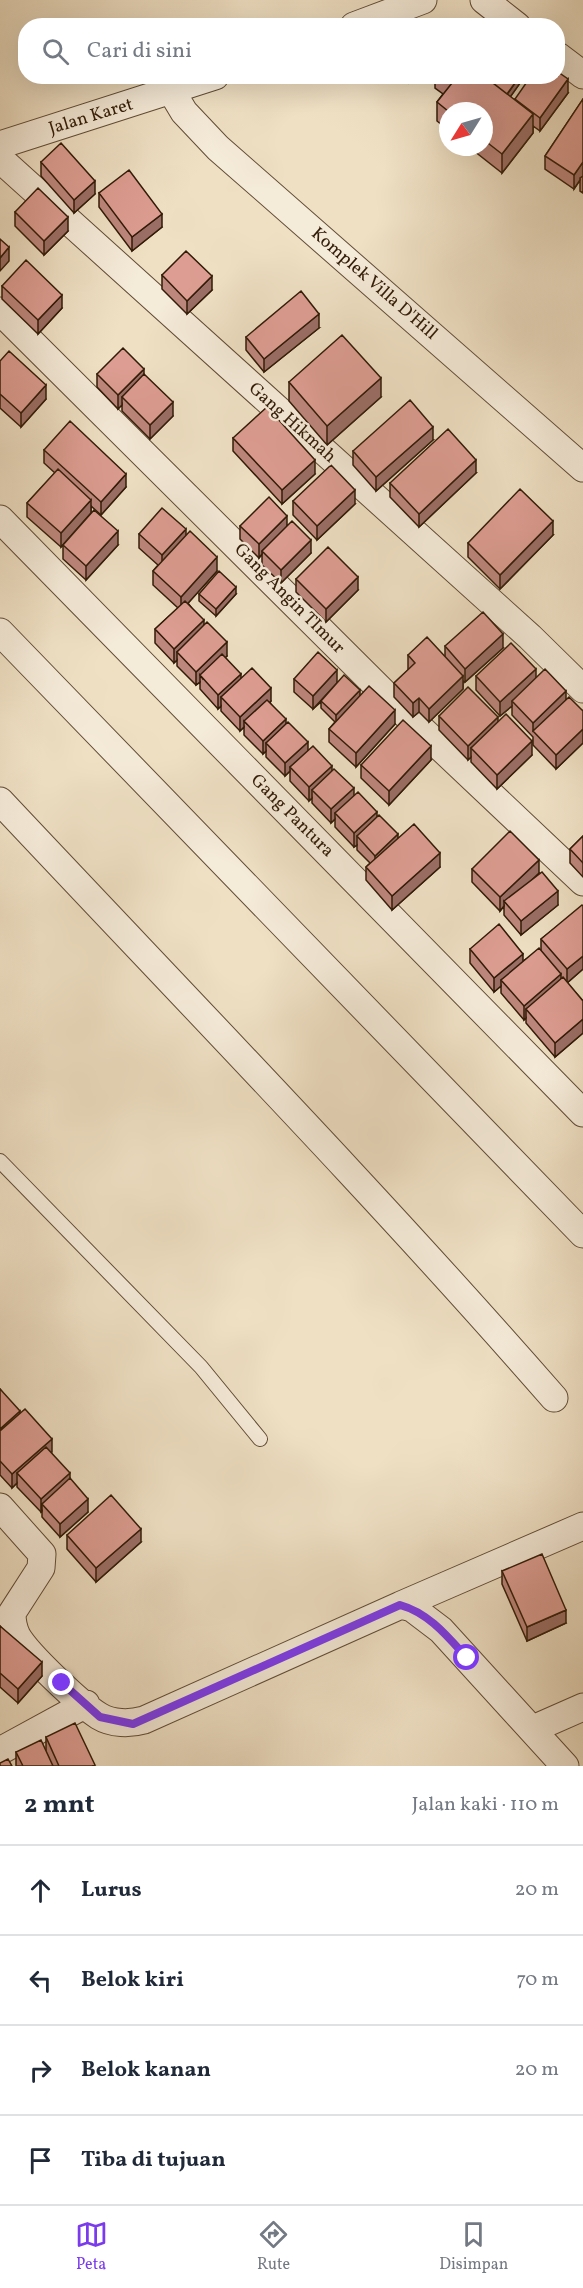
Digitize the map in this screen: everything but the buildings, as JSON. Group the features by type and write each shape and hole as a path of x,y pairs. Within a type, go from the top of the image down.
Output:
{"street":[{"path":"375,18 423,0"},
{"path":"484,0 508,18"},
{"path":"565,61 583,75"},
{"name":"Jalan Karet","path":"0,145 194,84"},
{"name":"Komplek Villa D'Hill","path":"172,92 184,112 218,148 583,468"},
{"name":"Gang Hikmah","path":"0,159 521,629 583,689"},
{"name":"Gang Angin TImur","path":"0,311 400,709 583,882"},
{"name":"Gang Pantura","path":"0,519 583,1113"},
{"path":"0,632 583,1234"},
{"path":"0,801 272,1086 417,1243 554,1398"},
{"path":"0,1507 42,1554 41,1568 18,1602 6,1625 24,1646 100,1717 133,1724 583,1526"},
{"path":"400,1605 412,1608 441,1630 501,1699 533,1729 565,1766"},
{"path":"0,1751 86,1704"},
{"path":"533,1729 583,1707"}],"lane":[{"path":"0,1161 201,1367 260,1439"}],"route":[{"path":"62,1683 100,1717 133,1724 400,1605 412,1608 431,1621 467,1658"}]}
